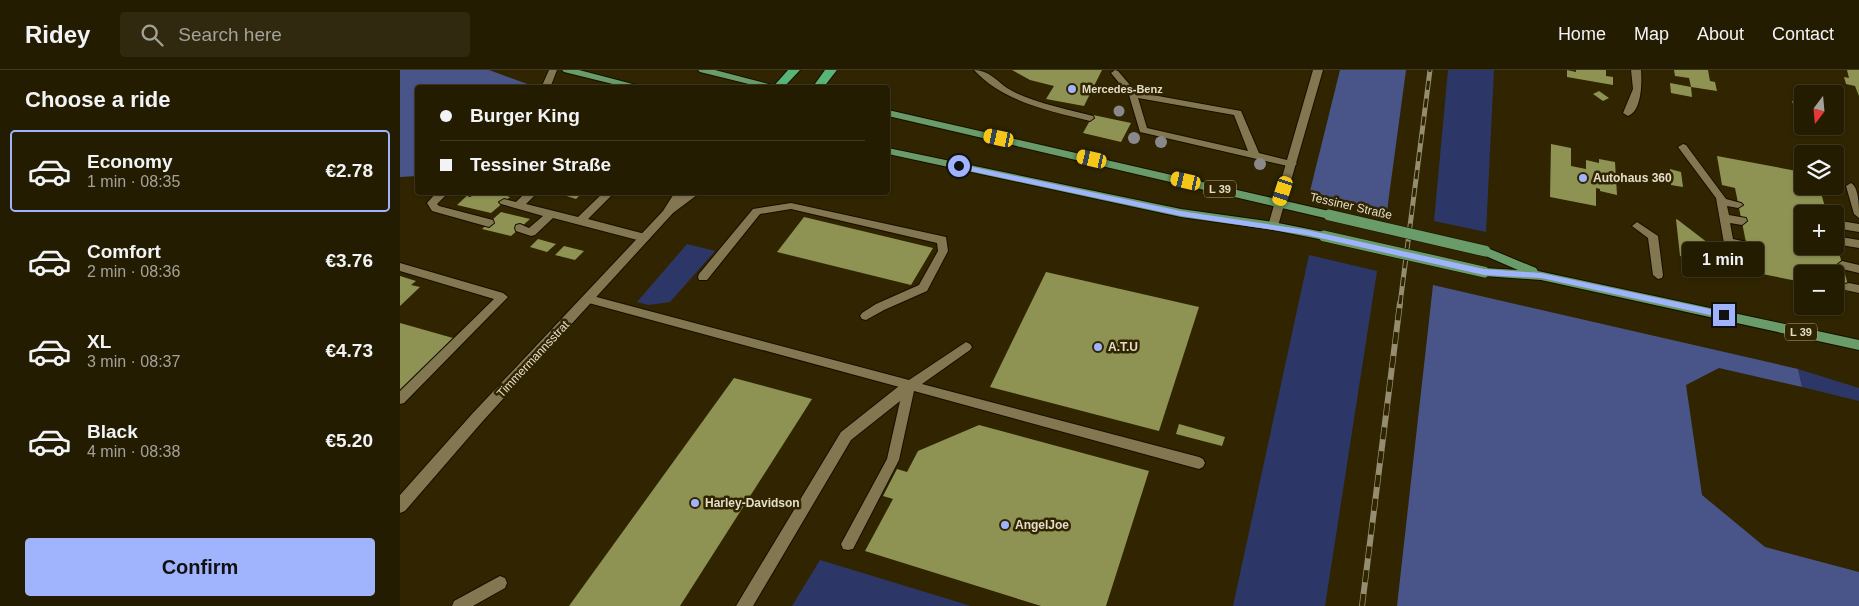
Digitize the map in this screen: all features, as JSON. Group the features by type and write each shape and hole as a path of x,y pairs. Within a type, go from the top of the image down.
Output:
{"highway":[{"path":"780,85 794,70"},
{"path":"819,85 831,70"}],"main road":[{"path":"567,70 631,85"},
{"path":"703,70 769,85"},
{"name":"Tessiner Straße","path":"890,112 1485,251 1541,276"},
{"name":"Tessiner Straße","path":"890,151 1181,213 1272,226 1324,236 1484,272 1541,276 1859,345"}],"street":[{"path":"1283,191 1318,70"},
{"path":"1628,113 1638,89 1636,70"},
{"name":"Timmermannsstrat","path":"400,506 477,418 667,214 679,195"},
{"name":"Timmermannsstrat","path":"667,214 692,195"},
{"path":"744,606 846,436 909,386"}],"lane":[{"path":"546,85 553,70"},
{"path":"978,70 1006,91 1048,108 1090,118"},
{"path":"1115,73 1132,94 1143,130 1292,164"},
{"path":"1132,94 1238,113 1255,156"},
{"path":"1683,147 1721,198 1732,263 1751,267"},
{"path":"1850,186 1859,214"},
{"path":"1272,226 1283,191"},
{"path":"441,195 432,203 435,209 489,223"},
{"path":"518,206 529,195"},
{"path":"580,221 607,195"},
{"path":"1721,201 1738,205"},
{"path":"504,202 645,238"},
{"path":"703,276 757,211 791,206 942,240 943,252 923,288 880,307 866,316"},
{"path":"520,228 531,232 551,214"},
{"path":"1724,218 1742,221"},
{"path":"1637,226 1653,236 1658,275"},
{"path":"1844,226 1859,228"},
{"path":"1729,242 1747,246"},
{"path":"1844,242 1859,244"},
{"path":"1844,266 1859,269"},
{"path":"400,267 503,297 400,399"},
{"path":"589,299 1199,463"},
{"path":"848,544 893,460 909,386 966,347"},
{"path":"459,606 500,582"}],"shaded area":[{"path":"400,70 489,70 530,85 415,85 415,176 400,177"},
{"path":"1340,70 1406,70 1387,211 1333,199 1310,191"},
{"path":"1448,70 1494,70 1486,232 1434,221"},
{"path":"687,244 715,251 670,302 649,305 637,302"},
{"path":"1309,255 1377,271 1325,606 1233,606"},
{"path":"1433,285 1798,369 1802,387 1719,368 1686,385 1702,495 1765,547 1859,572 1859,606 1397,606"},
{"path":"1798,369 1859,388 1859,401 1802,387"},
{"path":"820,560 971,606 792,606"}],"building":[{"name":"Mercedes-Benz","path":"1012,70 1102,70 1084,106 1046,99 1054,86 1030,80"},
{"path":"1567,70 1576,72 1576,70 1606,70 1606,76 1613,77 1613,85 1567,77"},
{"path":"1674,70 1708,70 1710,81 1715,82 1717,91 1691,87 1689,78 1675,76"},
{"path":"1847,70 1859,70 1859,96 1855,86 1846,84 1844,77 1849,78"},
{"path":"1670,83 1691,87 1692,97 1671,93"},
{"path":"1599,91 1609,98 1603,101 1593,94"},
{"path":"1093,115 1131,123 1121,142 1083,133"},
{"name":"Autohaus 360","path":"1551,144 1571,148 1571,166 1586,169 1586,160 1599,163 1599,159 1615,162 1617,195 1600,191 1600,189 1596,188 1596,206 1550,197"},
{"path":"1717,156 1794,170 1794,195 1822,195 1824,205 1794,205 1794,255 1840,255 1842,265 1794,265 1794,280 1752,272 1735,188 1722,185"},
{"path":"1670,169 1681,172 1683,187 1671,185"},
{"path":"468,195 503,195 510,197 491,213 457,205"},
{"path":"563,195 580,195 576,199"},
{"path":"501,212 530,219 511,236 482,229"},
{"path":"804,217 933,248 911,285 777,252"},
{"path":"1676,219 1725,256 1702,263 1680,256"},
{"path":"538,239 556,244 547,252 530,247"},
{"path":"564,246 584,251 575,260 555,255"},
{"path":"1844,271 1850,292 1844,291"},
{"name":"A.T.U","path":"1046,272 1199,307 1159,431 990,387"},
{"path":"400,276 416,281 411,285 420,287 400,306"},
{"path":"400,323 453,338 400,390"},
{"name":"Harley-Davidson","path":"734,378 812,399 680,606 569,606"},
{"path":"1179,424 1225,437 1222,446 1176,434"},
{"name":"AngelJoe","path":"979,425 1149,471 1106,606 1041,606 865,551 893,499 883,496 897,469 907,472 918,451"}],"railway":[{"path":"1400,304 1430,70"},
{"path":"1362,606 1400,303"}],"place":[{"name":"Mercedes-Benz","path":"1072,89"},
{"name":"Autohaus 360","path":"1583,178"},
{"name":"A.T.U","path":"1098,347"},
{"name":"Harley-Davidson","path":"695,503"},
{"name":"AngelJoe","path":"1005,525"}],"route":[{"path":"959,166 1181,213 1307,232 1484,272 1541,276 1724,315"}]}
